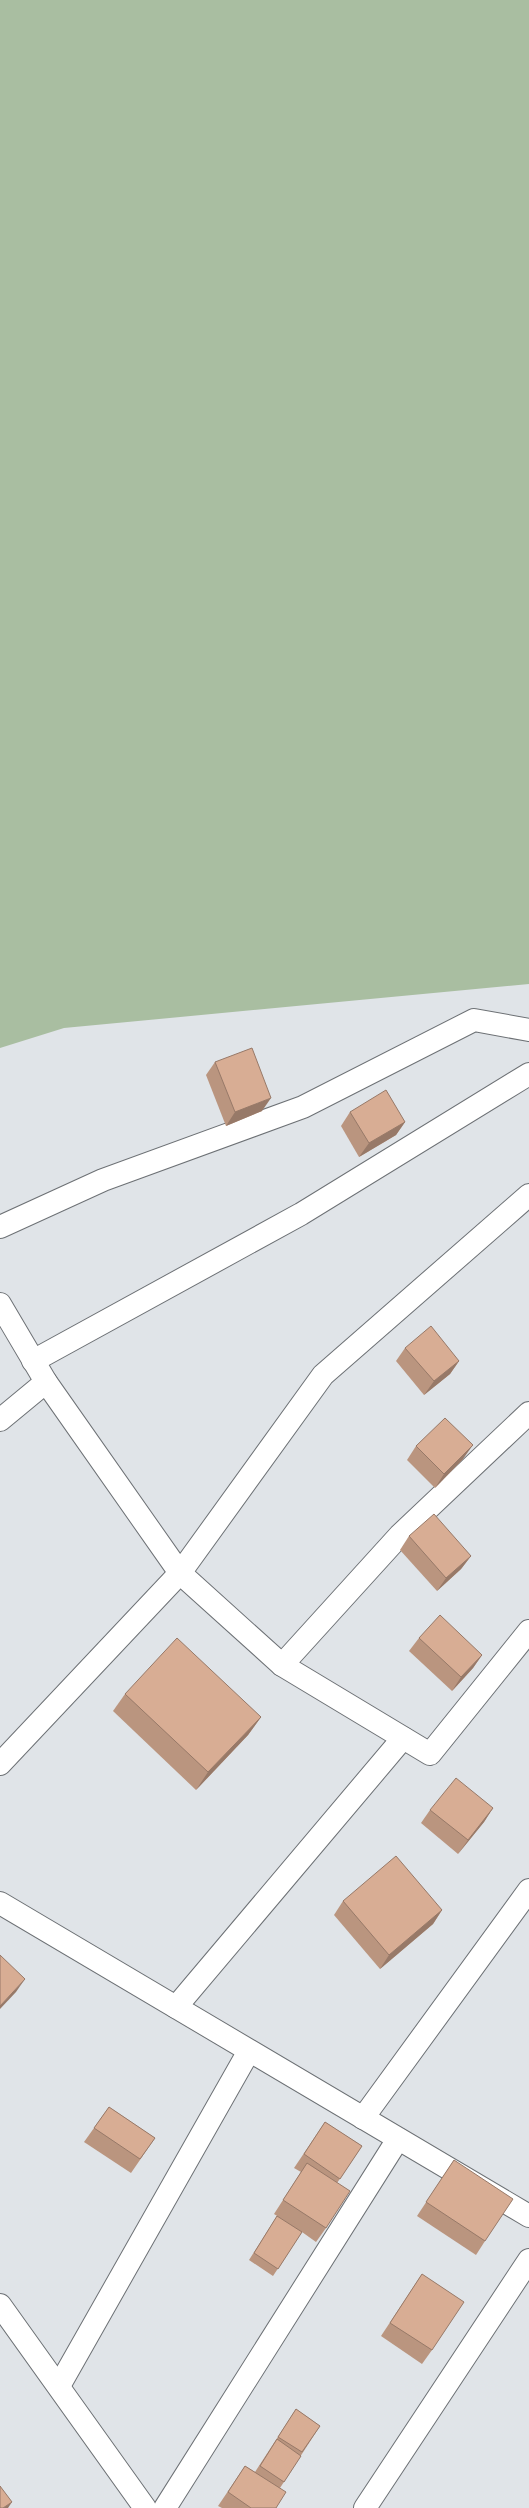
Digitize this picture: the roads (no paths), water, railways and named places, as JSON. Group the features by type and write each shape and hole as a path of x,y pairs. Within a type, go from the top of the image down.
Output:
{"street":[{"path":"0,1227 103,1180 303,1107 474,1020 529,1030"},
{"path":"33,1361 301,1214 529,1074"},
{"path":"0,1764 180,1573 323,1375 529,1195"},
{"path":"0,1304 46,1382 180,1573 282,1665 430,1754 529,1631"},
{"path":"0,1420 46,1382"},
{"path":"282,1665 400,1535 529,1413"},
{"path":"176,2007 403,1738"},
{"path":"363,2118 529,1890"},
{"path":"0,1903 529,2216"},
{"path":"60,2386 249,2050"},
{"path":"166,2508 398,2139"},
{"path":"365,2508 529,2260"},
{"path":"0,2305 60,2386 145,2508"}]}
